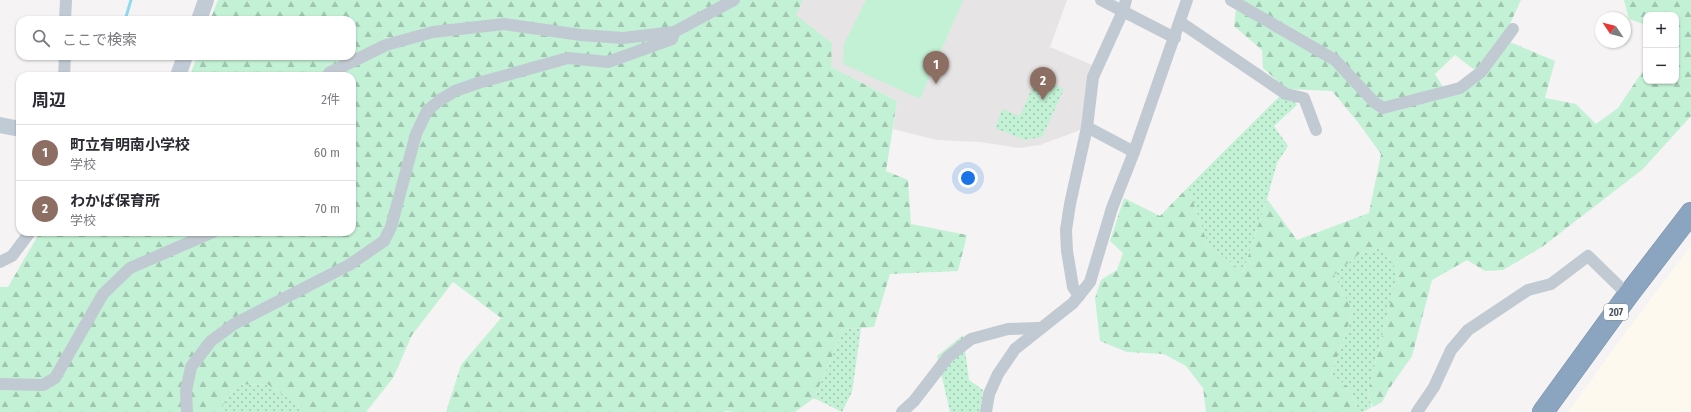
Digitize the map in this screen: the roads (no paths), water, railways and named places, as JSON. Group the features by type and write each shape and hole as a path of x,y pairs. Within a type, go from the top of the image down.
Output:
{"highway":[{"name":"207","path":"1543,412 1628,295 1691,213"}],"main road":[{"path":"200,16 206,0"},
{"path":"179,72 184,60"},
{"path":"0,125 16,128"}],"street":[{"path":"65,16 66,0"},
{"path":"356,60 386,45 433,32 504,24 581,35 623,38 674,32 734,0"},
{"path":"1101,0 1125,6 1175,38"},
{"path":"986,412 989,394 998,374 1015,348 1073,303 1090,282 1112,208 1134,152 1187,0"},
{"path":"1230,0 1335,60 1374,102 1383,108 1460,88 1482,72 1513,29"},
{"path":"1079,296 1073,287 1067,251 1066,230 1070,204 1087,127 1093,77 1125,6"},
{"path":"1180,22 1286,94 1304,98 1316,130"},
{"path":"187,412 186,391 191,367 211,341 234,324 349,265 384,241 391,228 416,134 427,111 440,100 455,91 478,83 568,58 608,62 672,39 674,32"},
{"path":"64,72 65,60"},
{"path":"331,72 355,60"},
{"path":"1087,127 1134,152"},
{"path":"0,262 12,256 27,236"},
{"path":"0,384 43,385 55,378 103,294 130,268 204,236"},
{"path":"1417,412 1434,387 1451,350 1468,330 1528,290 1551,284 1588,256 1628,295"},
{"path":"902,412 914,401 948,357 971,339 1008,329 1039,328"}],"waterway":[{"path":"126,16 131,0"}],"place":[{"name":"町立有明南小学校","path":"936,84"},
{"name":"わかば保育所","path":"1043,100"}]}
